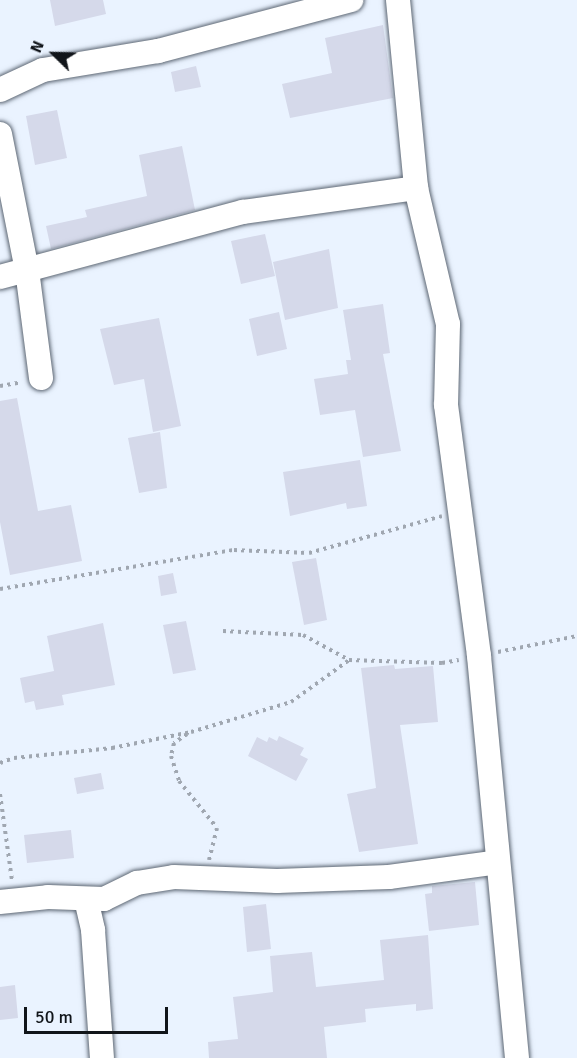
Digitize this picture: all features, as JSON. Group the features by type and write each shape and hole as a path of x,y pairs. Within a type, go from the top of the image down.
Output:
{"street":[{"path":"0,90 43,70 158,51 351,0"},
{"path":"398,0 416,188 448,324 446,405 457,511 479,656 517,1058"},
{"path":"0,134 27,270 40,378"},
{"path":"0,277 243,212 416,188"},
{"path":"7,902 104,899 137,883 204,878 277,881 388,877 498,862"},
{"path":"86,899 93,930 102,1058"}],"path":[{"path":"0,590 234,550 309,553 457,511"},
{"path":"223,631 303,635 349,660 442,663 577,636"},
{"path":"0,763 191,732 291,702 349,660"},
{"path":"191,732 174,743 171,756 179,781 217,828 204,878"},
{"path":"0,795 7,902"}],"building":[{"path":"50,0 103,0 106,14 55,26"},
{"path":"383,25 393,98 290,118 282,84 332,73 325,38"},
{"path":"196,66 201,87 175,92 171,72"},
{"path":"57,110 67,158 35,165 26,116"},
{"path":"182,146 195,210 51,249 46,226 87,217 85,210 147,196 139,155"},
{"path":"265,234 275,276 241,284 231,241"},
{"path":"329,249 338,308 285,320 273,262"},
{"path":"383,304 390,353 383,354 401,451 363,457 355,410 320,415 314,379 348,374 346,360 351,360 343,310"},
{"path":"279,312 287,349 257,356 249,319"},
{"path":"159,318 181,426 153,432 144,379 114,385 100,329"},
{"path":"17,398 38,511 71,505 82,561 10,575 0,522 0,401"},
{"path":"160,432 167,488 139,493 128,438"},
{"path":"360,460 367,506 347,509 346,503 290,516 283,472"},
{"path":"316,558 327,620 304,625 292,562"},
{"path":"173,573 177,593 161,596 158,576"},
{"path":"186,621 196,670 173,674 163,625"},
{"path":"103,623 115,685 62,695 64,705 36,710 34,701 25,703 20,678 54,671 47,636"},
{"path":"394,665 395,669 433,666 438,722 400,725 418,844 359,852 347,794 376,788 361,668"},
{"path":"279,736 304,748 300,755 308,759 296,781 248,756 257,737 267,742 269,737 277,741"},
{"path":"101,773 104,789 77,794 74,778"},
{"path":"71,830 74,858 27,863 24,835"},
{"path":"475,882 479,925 429,931 425,894 432,893 432,886"},
{"path":"266,904 271,949 247,952 243,907"},
{"path":"428,935 433,1009 416,1011 416,1004 365,1009 366,1022 324,1027 327,1058 209,1058 208,1042 238,1039 233,997 273,992 270,956 312,952 316,987 384,980 380,940"},
{"path":"15,985 18,1018 0,1020 0,987"}]}
